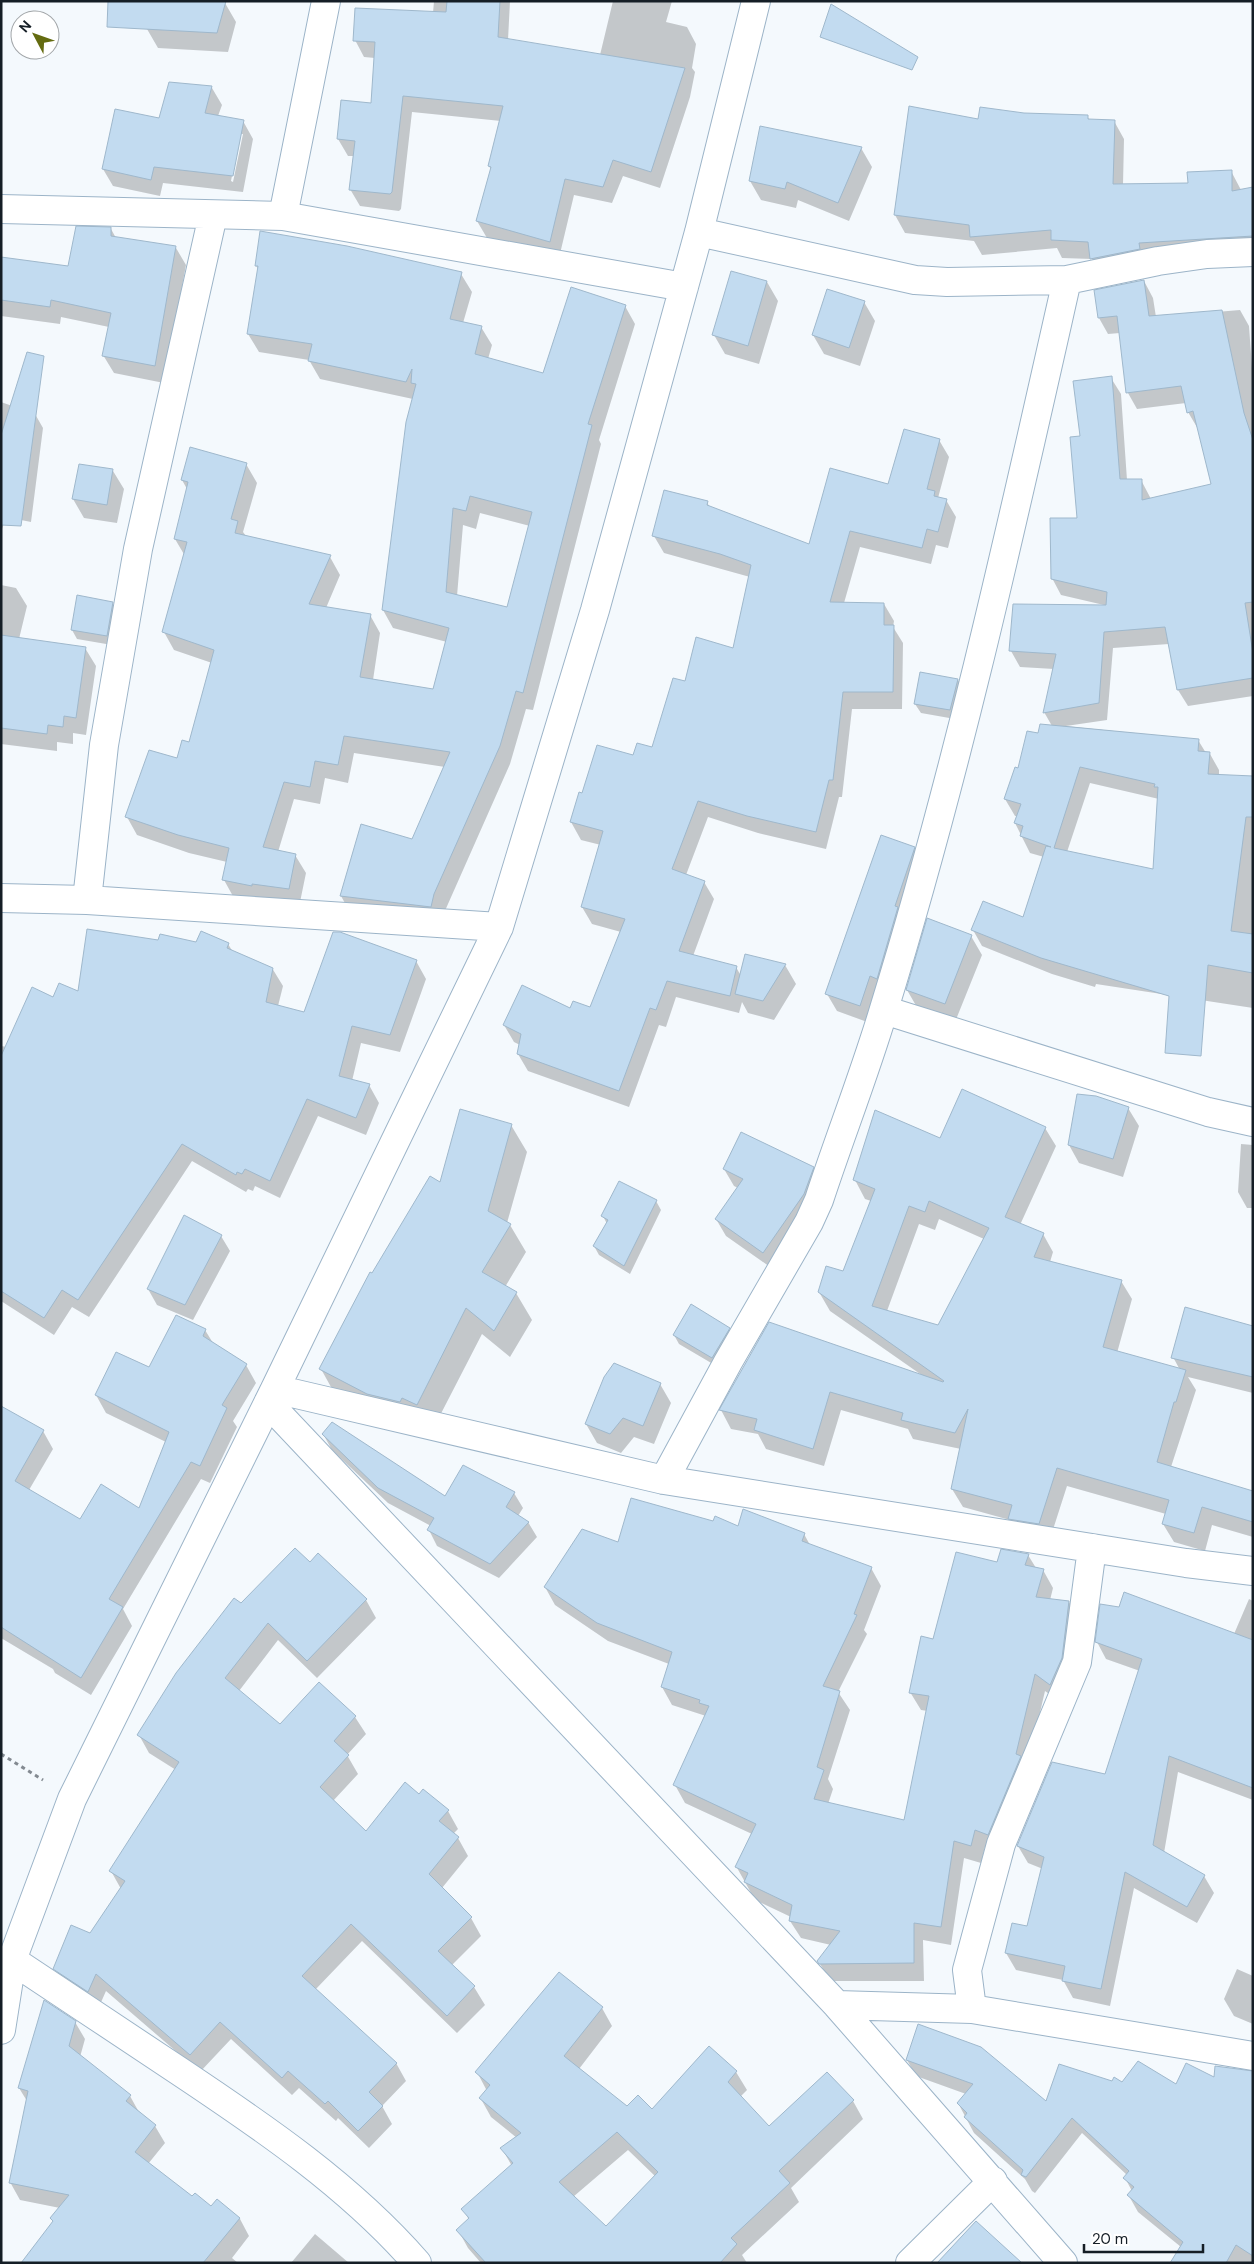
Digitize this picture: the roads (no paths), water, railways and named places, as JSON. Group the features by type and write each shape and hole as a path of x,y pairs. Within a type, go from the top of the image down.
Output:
{"street":[{"path":"283,216 326,1"},
{"path":"1,2030 12,1960 72,1799 272,1396 499,927 595,610 699,232 756,1"},
{"path":"1,209 283,216 684,287"},
{"path":"87,900 104,745 138,549 213,215"},
{"path":"699,232 915,280 947,282 1067,280 1158,261 1207,254 1253,252"},
{"path":"664,1480 728,1362 809,1222 819,1200 884,1010 952,769 993,608 1067,280"},
{"path":"1,898 87,900 499,927"},
{"path":"884,1010 1208,1112 1253,1122"},
{"path":"272,1396 664,1480 1092,1548 1253,1571"},
{"path":"272,1396 837,2005 1063,2263"},
{"path":"972,2009 967,1970 1001,1844 1077,1662 1092,1548"},
{"path":"12,1960 220,2099 308,2162 396,2240 417,2263"},
{"path":"837,2005 972,2009 1253,2056"},
{"path":"910,2263 993,2182"}]}
